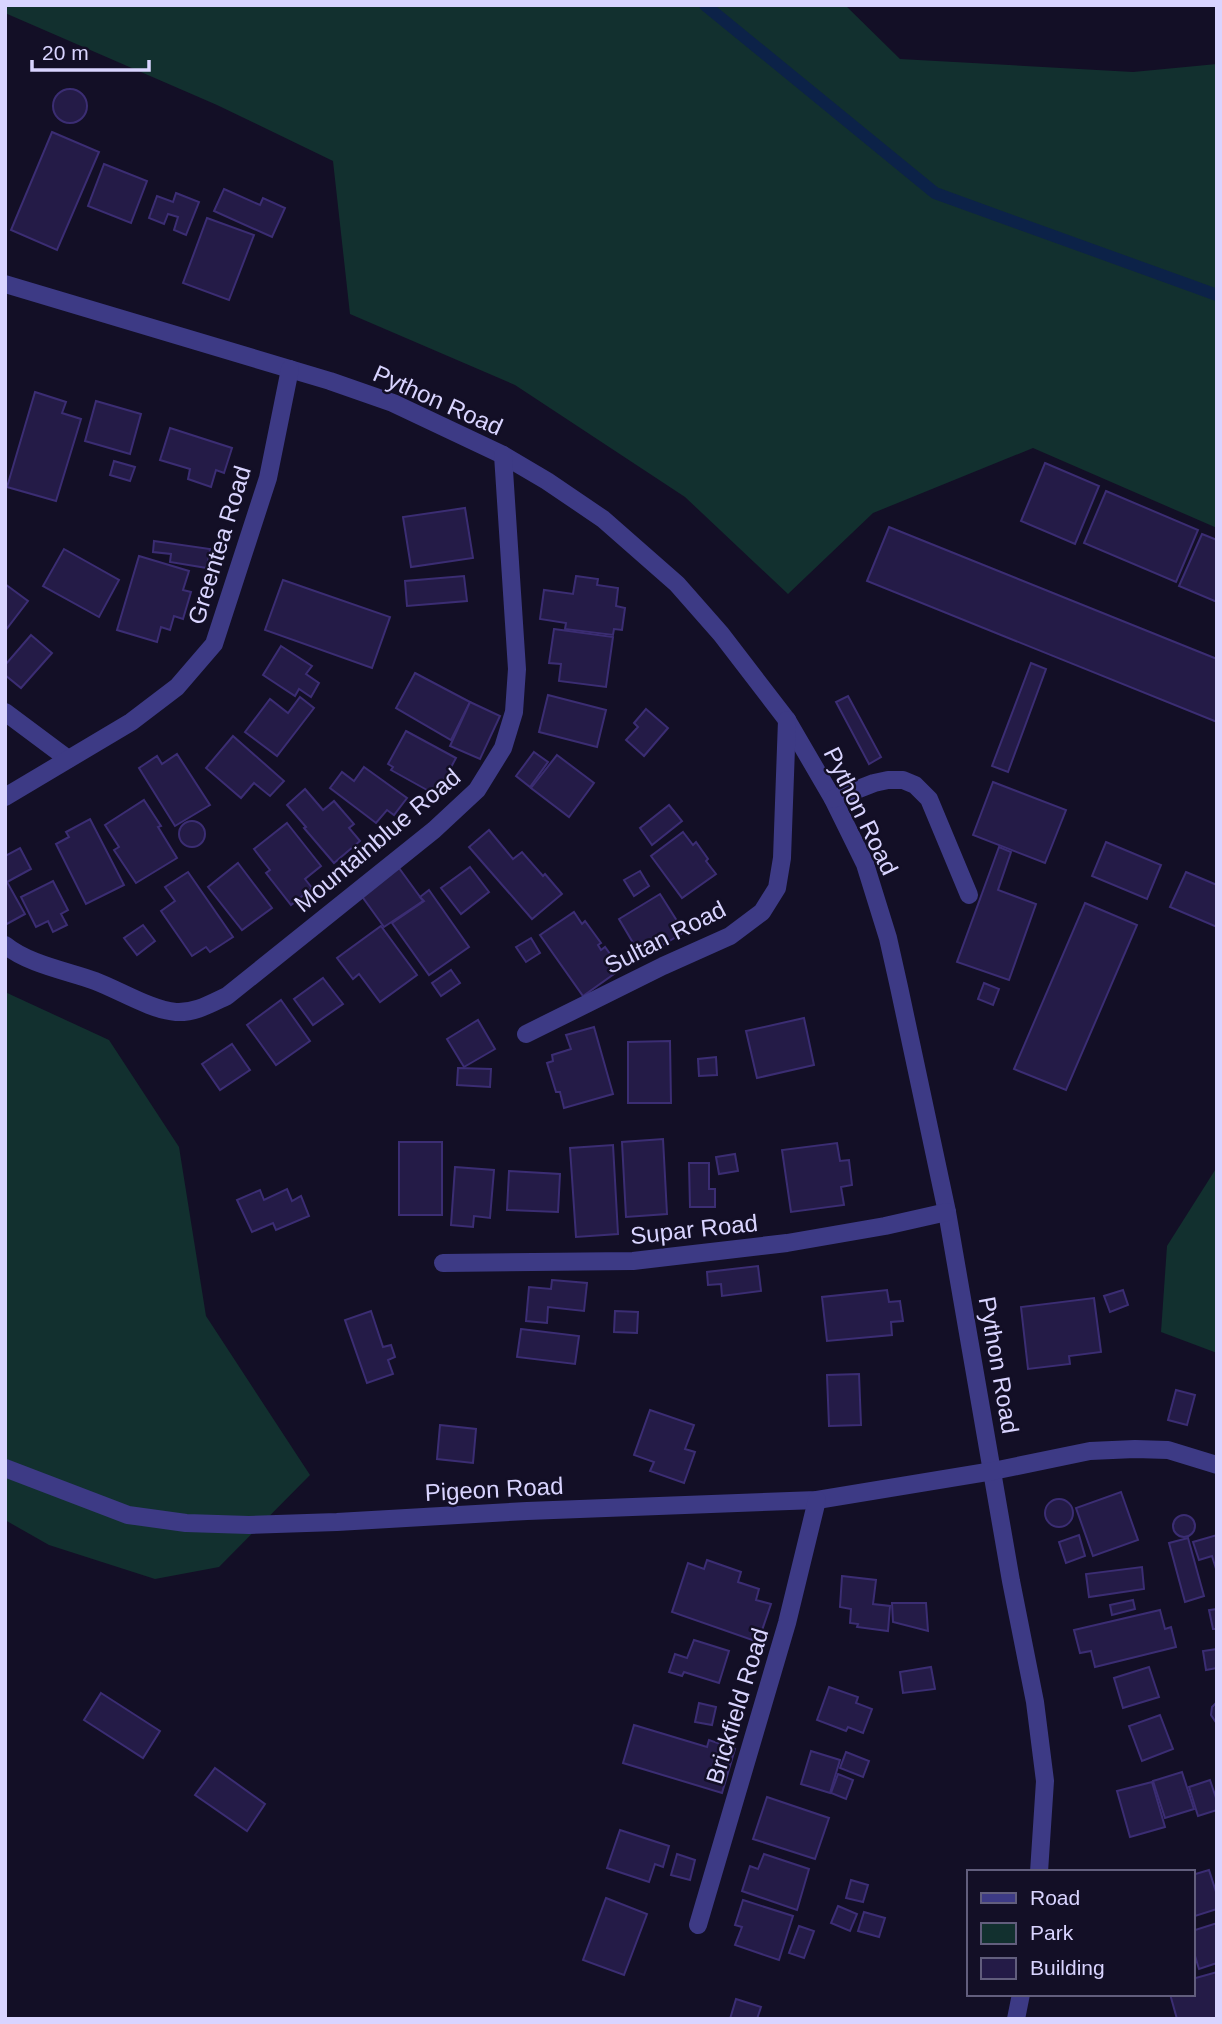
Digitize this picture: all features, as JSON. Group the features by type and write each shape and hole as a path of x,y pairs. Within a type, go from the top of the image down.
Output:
{"street":[{"name":"Python Road","path":"5,284 330,381 393,403 503,455 604,519 677,584 721,634 787,720 833,799 865,864 888,937 947,1212 1011,1581 1035,1702 1045,1781 1039,1870"},
{"name":"Greentea Road","path":"5,797 131,722 177,687 214,644 268,478 290,369"},
{"name":"Mountainblue Road","path":"5,944 42,963 96,981 146,1003 175,1012 199,1010 227,996 434,830 477,790 503,748 514,712 517,669 503,455"},
{"path":"5,712 68,760"},
{"name":"Sultan Road","path":"526,1034 730,936 762,912 776,888 782,858 787,720"},
{"path":"833,799 888,780 903,780 915,785 929,799 969,895"},
{"name":"Supar Road","path":"443,1263 633,1261 787,1243 947,1212"},
{"name":"Pigeon Road","path":"5,1468 128,1515 186,1523 249,1525 817,1500 993,1471 1090,1451 1168,1450 1217,1465"},
{"name":"Brickfield Road","path":"698,1925 787,1623 817,1500"},
{"path":"1016,2019 1021,1996"}],"green space":[{"path":"5,5 845,5 900,59 1133,72 1217,64 1217,528 1033,448 873,513 788,594 685,497 515,385 350,314 333,161 217,105 5,13"},
{"path":"5,992 109,1040 179,1147 206,1316 310,1475 219,1567 155,1579 49,1545 5,1520"},
{"path":"1217,1167 1217,1353 1161,1332 1167,1246"}],"building":[{"path":"70,89 82,94 87,106 82,118 70,123 58,118 53,106 58,94"},
{"path":"52,132 99,152 57,250 11,230"},
{"path":"104,164 147,181 131,223 88,206"},
{"path":"224,189 260,205 263,198 285,208 272,237 214,211"},
{"path":"176,193 199,202 186,235 174,230 178,217 168,214 164,224 149,218 157,196 173,202"},
{"path":"207,218 254,235 229,300 183,283"},
{"path":"35,392 66,402 62,413 81,419 56,501 7,487"},
{"path":"96,401 141,414 130,454 85,441"},
{"path":"170,428 232,448 224,473 216,470 211,487 188,479 190,469 160,460"},
{"path":"114,461 135,467 130,481 110,475"},
{"path":"1045,463 1099,486 1075,544 1021,521"},
{"path":"1106,491 1198,530 1176,582 1084,543"},
{"path":"465,508 473,558 411,567 403,517"},
{"path":"889,527 1217,659 1217,722 867,581"},
{"path":"1202,534 1217,540 1217,602 1179,586"},
{"path":"154,541 210,549 207,568 170,562 171,554 153,552"},
{"path":"64,549 119,580 99,617 43,586"},
{"path":"139,556 189,571 183,590 191,592 183,619 174,616 170,630 161,627 157,642 117,630"},
{"path":"464,576 467,601 407,606 405,581"},
{"path":"576,576 598,579 597,585 618,588 616,606 625,608 622,630 614,629 613,635 565,629 566,623 540,619 544,590 573,594"},
{"path":"283,580 390,617 372,668 265,630"},
{"path":"5,584 28,601 5,631"},
{"path":"554,629 613,637 606,687 559,681 561,664 549,663"},
{"path":"31,635 52,653 21,688 5,675 5,665"},
{"path":"281,646 312,666 306,674 319,683 311,697 299,689 295,696 263,675"},
{"path":"1031,663 1046,669 1008,772 992,766"},
{"path":"415,673 470,702 451,740 396,708"},
{"path":"548,695 606,710 597,747 539,732"},
{"path":"848,696 881,757 869,764 836,702"},
{"path":"300,697 314,708 277,756 245,732 270,699 288,713"},
{"path":"470,702 500,716 480,759 450,746"},
{"path":"646,709 668,728 644,756 626,740 638,727 634,723"},
{"path":"406,731 456,758 436,795 391,770 393,767 388,764"},
{"path":"233,736 284,781 270,796 254,783 241,798 206,768"},
{"path":"534,752 548,762 530,787 516,776"},
{"path":"177,754 210,805 175,826 139,768 157,756 162,764"},
{"path":"557,755 594,783 569,817 531,788"},
{"path":"364,767 407,798 394,815 387,810 376,823 330,788 342,772 354,781"},
{"path":"993,782 1066,810 1045,863 973,835"},
{"path":"305,789 323,810 334,801 354,824 349,828 360,841 334,863 287,805"},
{"path":"144,800 177,858 136,883 114,850 119,847 105,825"},
{"path":"669,805 682,821 652,845 640,828"},
{"path":"90,819 124,885 86,904 56,844 69,837 66,832"},
{"path":"192,821 201,825 205,834 201,843 192,847 183,843 179,834 183,825"},
{"path":"287,823 321,866 305,879 312,888 291,905 266,873 270,870 254,849"},
{"path":"489,830 513,859 522,852 562,894 532,919 469,847"},
{"path":"683,832 693,845 696,842 716,874 682,898 651,856"},
{"path":"1106,842 1161,865 1147,899 1092,876"},
{"path":"999,847 1011,852 998,890 1036,904 1009,980 957,962"},
{"path":"20,848 31,869 7,882 25,914 5,925 5,856"},
{"path":"238,863 272,908 242,930 208,887"},
{"path":"470,867 489,892 461,914 441,888"},
{"path":"399,868 423,901 384,927 361,895"},
{"path":"640,871 649,886 634,896 624,880"},
{"path":"188,872 233,937 210,952 206,947 192,956 161,911 175,901 165,887"},
{"path":"1186,872 1217,885 1217,927 1170,907"},
{"path":"53,881 68,910 61,914 67,925 53,932 48,921 36,927 21,897"},
{"path":"429,890 469,947 429,975 392,923 424,901 420,897"},
{"path":"660,894 684,932 642,958 619,919"},
{"path":"1085,903 1137,925 1066,1090 1014,1069"},
{"path":"574,912 582,924 585,921 601,943 598,945 601,950 605,947 621,969 583,996 540,935"},
{"path":"143,925 155,941 137,955 124,938"},
{"path":"381,926 417,975 380,1002 359,974 353,979 337,958"},
{"path":"531,938 540,953 526,962 516,947"},
{"path":"451,970 460,983 441,996 432,983"},
{"path":"323,978 343,1004 313,1025 294,999"},
{"path":"984,983 999,989 993,1005 978,999"},
{"path":"281,1000 310,1041 276,1065 247,1025"},
{"path":"804,1018 814,1065 757,1078 746,1031"},
{"path":"478,1020 495,1049 464,1067 447,1039"},
{"path":"594,1027 613,1094 564,1108 547,1063 553,1061 552,1055 571,1049 566,1035"},
{"path":"670,1041 671,1103 628,1103 628,1042"},
{"path":"232,1044 250,1070 220,1090 202,1064"},
{"path":"716,1057 717,1075 699,1076 698,1059"},
{"path":"458,1068 491,1069 490,1087 457,1085"},
{"path":"663,1139 667,1214 626,1217 622,1142"},
{"path":"399,1142 442,1142 442,1215 399,1215"},
{"path":"837,1143 840,1161 849,1160 852,1185 841,1187 844,1205 791,1212 782,1150"},
{"path":"613,1145 618,1234 576,1237 570,1148"},
{"path":"735,1154 738,1171 719,1174 716,1157"},
{"path":"689,1163 709,1163 709,1189 715,1189 715,1207 690,1207"},
{"path":"455,1167 494,1170 490,1218 474,1216 473,1227 451,1225"},
{"path":"509,1171 560,1174 558,1212 507,1210"},
{"path":"287,1189 292,1201 301,1196 309,1216 276,1230 273,1223 252,1232 237,1200 260,1190 264,1200"},
{"path":"758,1266 761,1291 722,1296 721,1284 708,1285 707,1272"},
{"path":"552,1280 587,1283 584,1311 548,1307 547,1323 526,1321 529,1287 551,1289"},
{"path":"887,1290 889,1302 900,1301 903,1321 891,1322 892,1335 827,1341 822,1297"},
{"path":"1123,1290 1128,1305 1110,1312 1104,1296"},
{"path":"1094,1298 1101,1352 1069,1356 1070,1364 1028,1369 1021,1307"},
{"path":"371,1311 383,1347 391,1345 395,1357 388,1360 393,1374 367,1383 345,1320"},
{"path":"615,1311 638,1312 637,1333 614,1332"},
{"path":"521,1329 579,1336 575,1364 517,1357"},
{"path":"859,1374 861,1425 829,1426 827,1375"},
{"path":"1176,1390 1195,1395 1187,1425 1168,1420"},
{"path":"650,1410 694,1425 685,1449 695,1452 684,1483 650,1471 654,1462 634,1455"},
{"path":"440,1425 476,1429 473,1463 437,1459"},
{"path":"1121,1492 1138,1540 1093,1556 1076,1508"},
{"path":"1059,1499 1069,1503 1073,1513 1069,1523 1059,1527 1049,1523 1045,1513 1049,1503"},
{"path":"1184,1515 1192,1518 1195,1526 1192,1534 1184,1537 1176,1534 1173,1526 1176,1518"},
{"path":"1079,1535 1085,1556 1066,1563 1059,1542"},
{"path":"1217,1535 1217,1572 1212,1556 1199,1560 1193,1542"},
{"path":"1188,1538 1204,1596 1185,1602 1169,1543"},
{"path":"707,1560 741,1572 738,1582 759,1589 756,1600 771,1604 758,1642 672,1612 688,1563 704,1569"},
{"path":"1142,1567 1144,1589 1089,1597 1086,1574"},
{"path":"842,1576 876,1580 873,1604 890,1606 888,1631 857,1627 858,1624 850,1623 851,1609 840,1607"},
{"path":"1133,1600 1135,1609 1112,1615 1110,1605"},
{"path":"892,1603 926,1603 928,1631 893,1622"},
{"path":"1217,1609 1217,1629 1213,1629 1209,1610"},
{"path":"1160,1610 1165,1629 1171,1627 1176,1647 1095,1667 1091,1651 1080,1653 1074,1630"},
{"path":"694,1640 729,1651 719,1683 684,1672 682,1676 669,1672 675,1654 687,1658"},
{"path":"1217,1649 1217,1668 1206,1670 1203,1651"},
{"path":"931,1667 935,1689 903,1693 900,1672"},
{"path":"1149,1667 1159,1697 1123,1708 1114,1678"},
{"path":"829,1687 858,1697 856,1703 872,1709 863,1733 848,1727 846,1731 817,1720"},
{"path":"101,1693 160,1731 143,1758 84,1720"},
{"path":"1217,1702 1217,1724 1211,1715 1212,1707"},
{"path":"699,1703 716,1707 712,1725 695,1722"},
{"path":"1160,1715 1173,1749 1142,1761 1129,1726"},
{"path":"634,1725 707,1747 709,1740 735,1749 722,1793 623,1763"},
{"path":"811,1751 840,1760 830,1793 801,1784"},
{"path":"846,1752 869,1761 863,1777 840,1768"},
{"path":"215,1768 265,1804 247,1831 195,1795"},
{"path":"1182,1772 1194,1809 1165,1818 1153,1781"},
{"path":"838,1774 853,1780 846,1799 831,1793"},
{"path":"1210,1780 1217,1810 1198,1816 1189,1787"},
{"path":"1152,1782 1165,1827 1130,1837 1117,1791"},
{"path":"767,1797 829,1818 815,1859 753,1839"},
{"path":"620,1830 669,1846 663,1867 655,1864 649,1882 607,1868"},
{"path":"677,1854 695,1860 690,1880 671,1875"},
{"path":"764,1854 809,1869 797,1910 742,1891 750,1866 758,1869"},
{"path":"1209,1870 1217,1895 1217,1909 1194,1916 1194,1874"},
{"path":"851,1880 868,1885 863,1902 846,1898"},
{"path":"606,1898 647,1914 624,1975 583,1960"},
{"path":"743,1900 793,1916 779,1960 735,1945 742,1927 735,1925"},
{"path":"838,1906 857,1914 850,1931 831,1923"},
{"path":"864,1912 885,1918 879,1937 858,1931"},
{"path":"1217,1923 1217,1963 1199,1969 1194,1953 1194,1930"},
{"path":"799,1926 814,1931 804,1958 789,1953"},
{"path":"1217,1972 1217,2019 1177,2019 1171,1996 1194,1996 1194,1978"},
{"path":"736,1999 761,2007 757,2019 730,2019"}],"waterway":[{"path":"705,5 935,193 1217,295"}]}
